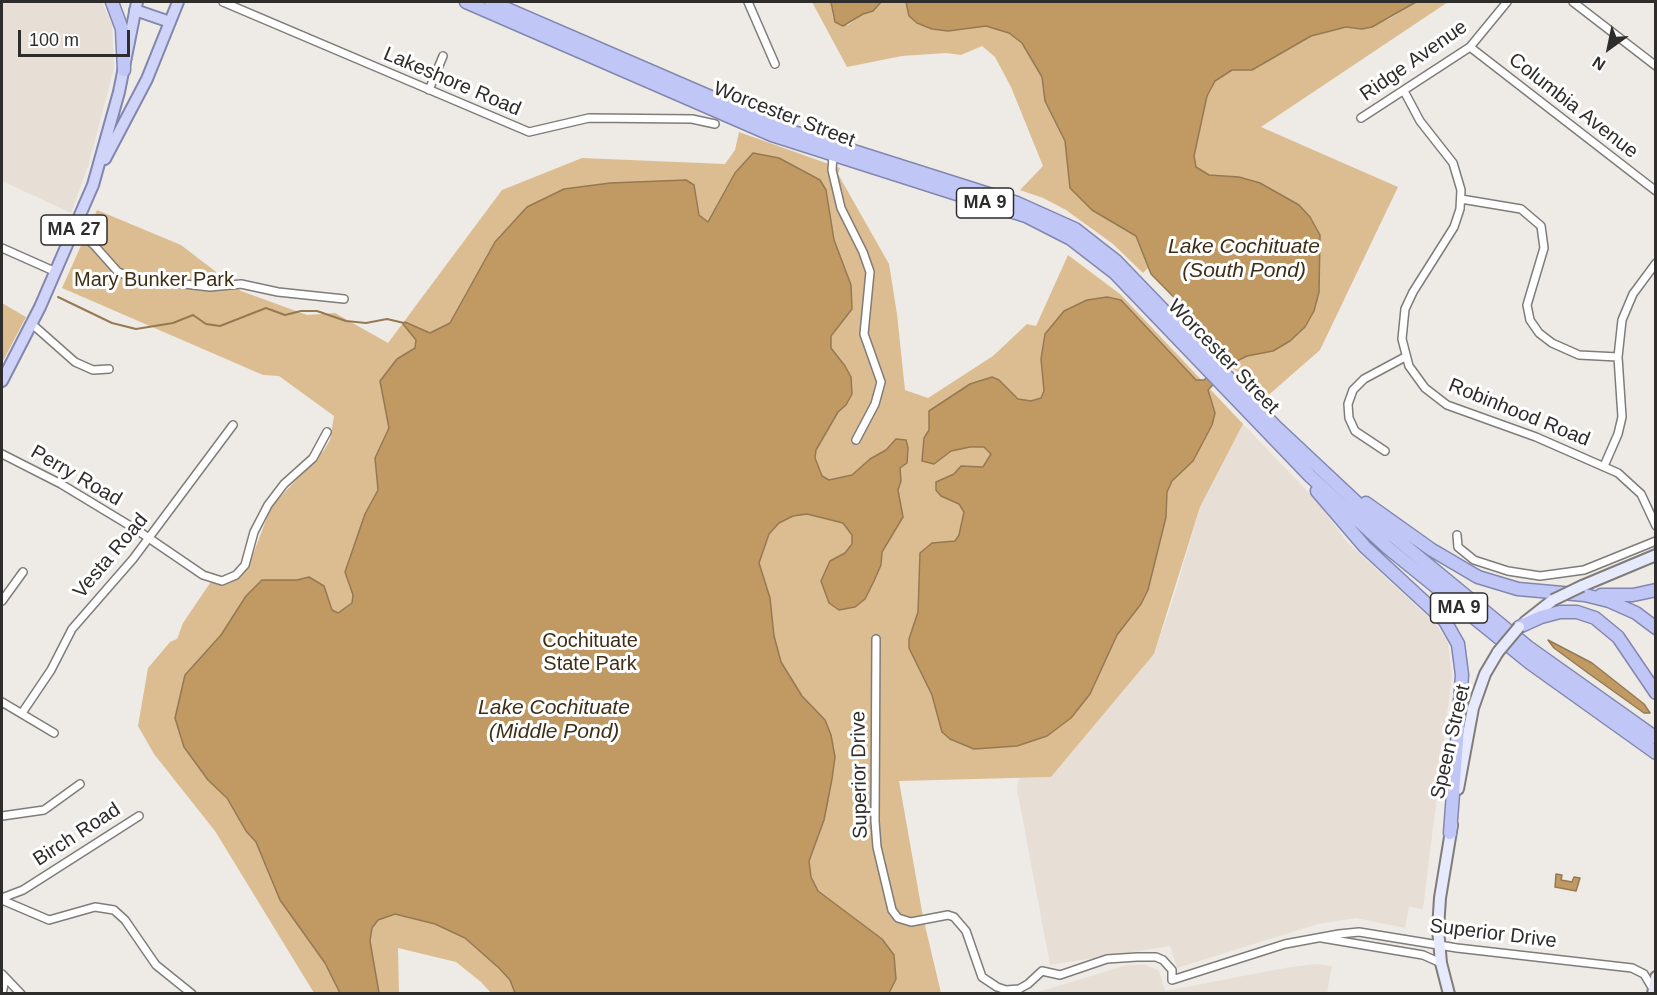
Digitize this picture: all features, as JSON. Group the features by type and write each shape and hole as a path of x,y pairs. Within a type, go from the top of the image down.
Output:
{"highway":[{"path":"112,2 122,29 123,70"},
{"name":"Worcester Street","path":"466,2 753,127 833,156 1026,216 1064,235 1115,273 1223,379 1387,531 1488,616 1568,677 1656,738"},
{"name":"Worcester Street","path":"491,2 787,130 1017,203 1052,217 1086,237 1116,261 1210,366"},
{"name":"Worcester Street","path":"1223,379 1278,443 1365,528 1458,607 1554,682 1656,753"},
{"path":"1278,443 1354,537 1439,614 1455,636 1460,652 1462,675 1450,833"},
{"path":"1319,469 1419,541 1478,577 1518,589 1583,590 1633,595 1656,590"},
{"path":"1583,590 1627,608 1656,628"},
{"path":"1519,627 1540,617 1560,612 1577,612 1595,618 1618,637 1656,693"}],"main road":[{"path":"99,168 123,128 147,79 178,2"},
{"name":"MA 27","path":"2,381 56,272 99,168 136,6"},
{"path":"136,6 170,22"},
{"name":"Speen Street","path":"1449,993 1441,963 1439,907 1473,708 1485,674 1498,652 1519,627 1553,600 1583,590 1656,555"},
{"path":"1653,992 1656,977"}],"street":[{"name":"Lakeshore Road","path":"223,2 529,132 589,118 692,119 715,124"},
{"path":"748,2 775,64"},
{"name":"Ridge Avenue","path":"1361,118 1470,47 1507,2"},
{"path":"1572,2 1656,66"},
{"name":"Columbia Avenue","path":"1470,47 1656,191"},
{"path":"429,90 443,56"},
{"name":"Robinhood Road","path":"1404,91 1420,121 1453,163 1460,182 1461,199 1454,227 1413,292 1406,309 1402,329 1405,357 1425,388 1447,405 1529,434 1618,473 1638,491 1656,525"},
{"path":"833,156 833,174 839,191 841,208 870,272 864,334 881,382 875,404 856,440"},
{"path":"1461,199 1521,209 1541,226 1544,248 1527,305 1530,320 1539,333 1552,344 1579,355 1618,357"},
{"path":"75,229 89,240 118,272 132,278 210,287 241,284 278,292 344,299"},
{"path":"2,248 56,272"},
{"path":"1604,466 1618,434 1622,417 1618,357 1620,329 1628,303 1656,263"},
{"path":"32,324 75,362 93,370 109,369"},
{"path":"1385,451 1355,431 1349,418 1348,404 1353,390 1364,379 1405,357"},
{"name":"Vesta Road","path":"22,713 51,670 72,629 150,537 233,425"},
{"name":"Perry Road","path":"2,454 61,484 150,537 203,575 214,580 226,580 236,575 245,565 254,532 271,500 313,458 327,432"},
{"path":"1457,535 1458,547 1474,560 1508,571 1540,576 1584,570 1656,541"},
{"path":"2,602 23,572"},
{"name":"Superior Drive","path":"876,639 875,821 877,847 892,910 898,918 911,922 948,915 954,917 966,932 978,969 990,983 1006,990 1019,989 1042,971 1060,975 1107,959 1156,957 1172,970 1172,980 1285,944 1359,932 1439,945 1632,968 1647,977 1653,992"},
{"path":"2,702 54,733"},
{"path":"2,816 44,810 80,784"},
{"name":"Birch Road","path":"2,899 23,890 139,816"},
{"path":"2,899 49,920 95,907 114,910 125,920 156,965 192,993"},
{"name":"Superior Drive","path":"1316,938 1423,955 1441,963"},
{"path":"2,993 3,976"},
{"path":"3,976 21,993"}],"shaded area":[{"path":"2,2 102,2 112,24 114,68 89,164 71,213 2,181"},
{"path":"1243,424 1313,497 1348,543 1436,624 1448,643 1452,675 1423,909 1409,907 1405,928 1356,918 1318,924 1177,968 1170,946 1050,965 1017,789 1019,778 1051,777 1154,654 1200,507"},
{"path":"1317,964 1332,966 1327,993 1035,993 1127,965 1146,965 1159,971 1165,991"}],"green space":[{"path":"812,2 831,2 833,18 848,25 863,14 873,11 881,2 906,2 906,5 948,31 985,26 1009,33 1022,43 1042,77 1045,101 1065,141 1070,188 1092,210 1136,236 1148,268 1143,273 1113,244 1066,210 1043,198 1020,190 1043,166 1011,87 995,57 982,46 961,55 946,53 902,56 847,67"},
{"path":"1416,2 1448,2 1261,127 1398,187 1320,350 1264,399 1231,366 1247,356 1258,353 1319,273 1320,259 1299,205 1260,183 1239,177 1209,175 1196,167 1194,156 1207,96 1215,81 1232,70 1252,70 1311,36 1346,27 1362,29 1389,19"},
{"name":"Lake Cochituate (Middle Pond)","path":"739,132 840,168 838,174 889,264 905,390 928,398 993,356 1027,324 1036,326 1068,255 1120,294 1243,424 1200,507 1154,654 1051,777 899,781 923,917 941,993 491,993 456,962 398,948 399,993 314,993 215,831 154,754 138,726 148,668 170,642 177,639 183,623 210,583 228,582 241,574 249,565 271,507 324,450 330,440 334,416 279,376 263,375 62,288 97,210 181,245 241,291 307,315 335,313 388,343 502,190 582,158 725,164 735,150"},
{"path":"2,303 26,317 2,363"}],"water":[{"path":"831,2 881,2 873,11 843,26 835,22"},
{"name":"Lake Cochituate (South Pond)","path":"906,2 1416,2 1372,27 1362,29 1346,27 1311,36 1252,70 1232,70 1215,81 1207,96 1194,156 1196,167 1209,175 1239,177 1260,183 1299,205 1310,217 1320,235 1319,292 1314,311 1305,327 1290,341 1273,351 1247,356 1237,361 1208,390 1215,413 1212,425 1193,461 1172,481 1167,492 1166,517 1148,590 1141,604 1117,635 1090,694 1071,718 1047,736 1017,746 974,749 950,739 942,732 932,695 909,648 909,639 918,612 920,553 932,543 955,541 959,535 964,512 959,504 941,496 936,490 936,482 954,474 961,466 983,467 991,454 984,447 970,447 951,451 934,464 922,461 924,438 929,430 929,411 970,384 992,377 999,380 1018,399 1031,401 1041,398 1044,391 1041,359 1045,334 1064,311 1087,300 1107,297 1121,300 1196,380 1204,380 1226,359 1227,354 1151,274 1136,236 1092,210 1070,188 1065,141 1045,101 1042,77 1022,43 1009,33 986,26 948,31 932,29 917,23 909,16"},
{"name":"Lake Cochituate (Middle Pond)","path":"753,153 779,158 820,180 826,190 834,240 851,285 852,309 831,336 831,348 851,377 852,394 846,405 838,412 816,450 815,458 822,476 829,480 852,475 870,459 886,450 896,439 906,440 908,448 907,463 900,468 901,481 898,490 903,517 882,552 881,565 865,599 855,607 839,610 829,603 821,581 830,561 845,553 852,544 852,535 843,523 807,514 793,516 779,523 769,534 759,563 770,598 774,636 781,662 802,696 825,720 831,735 835,757 824,820 809,861 811,877 818,891 882,939 894,955 896,979 889,993 515,993 510,980 465,938 435,924 395,914 378,920 372,928 370,941 379,993 340,993 325,963 280,900 256,842 246,831 227,798 208,780 184,747 175,718 185,675 221,635 246,596 262,580 297,580 309,577 324,586 332,610 338,613 352,603 353,595 345,572 365,514 378,490 375,458 389,428 380,381 397,359 415,348 416,340 403,324 405,322 430,333 450,323 495,242 527,207 564,189 610,183 686,180 694,185 699,215 708,222 735,173"},
{"path":"1548,640 1592,663 1644,704 1650,713 1644,713 1588,673 1554,648"},
{"path":"1556,874 1562,875 1561,880 1572,882 1574,877 1580,878 1576,891 1555,887"}],"waterway":[{"path":"58,297 112,323 136,329 173,323 193,315 206,324 220,326 266,308 285,315 301,311 317,311 346,321 366,323 387,319 404,323"}],"park label":[{"name":"Mary Bunker Park","path":"154,280"},
{"name":"Cochituate State Park","path":"590,652"}]}
